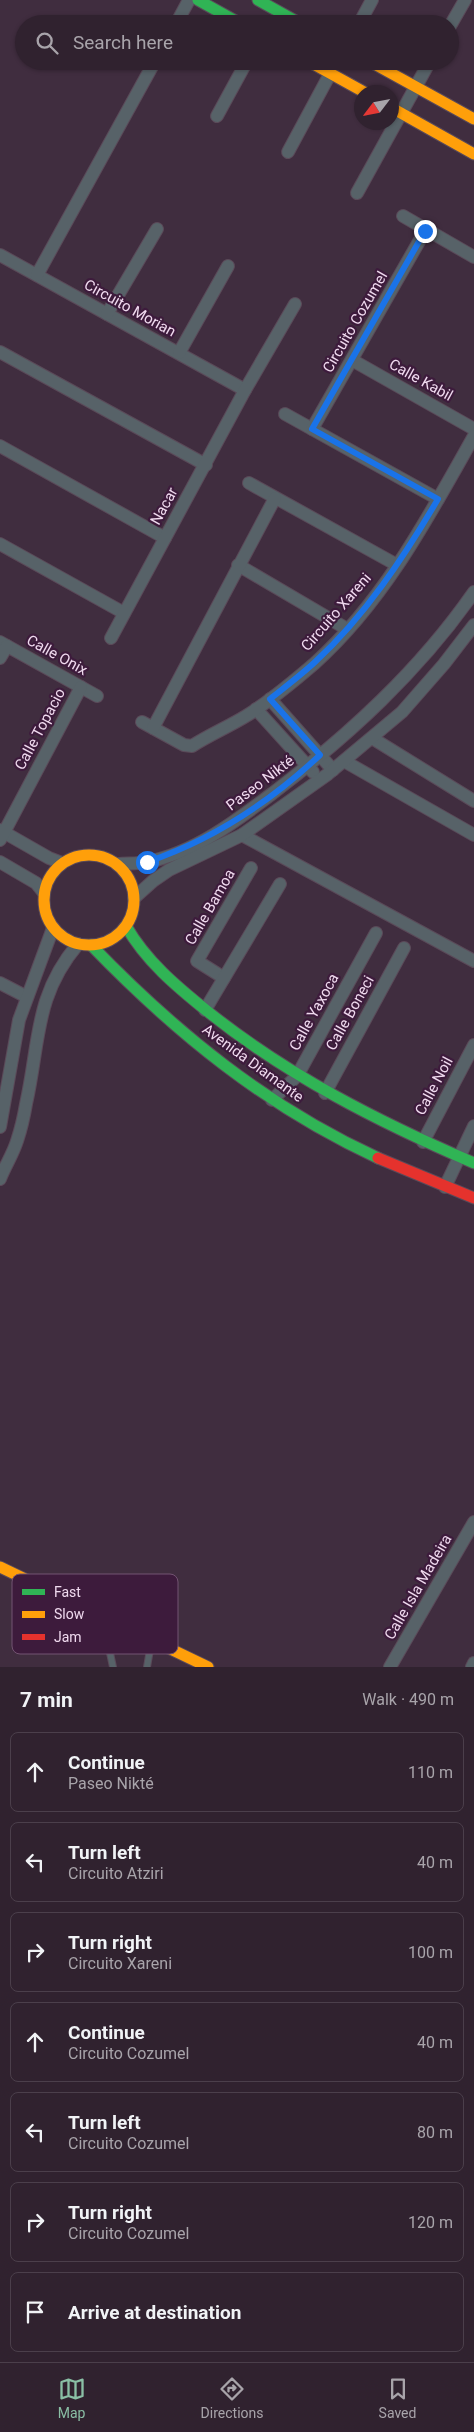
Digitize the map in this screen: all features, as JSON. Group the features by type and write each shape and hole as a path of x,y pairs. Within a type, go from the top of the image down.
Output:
{"street":[{"path":"181,15 189,0"},
{"path":"198,0 225,15"},
{"path":"258,0 279,5 291,15"},
{"path":"364,15 372,0"},
{"path":"456,15 465,0"},
{"path":"36,275 150,70"},
{"path":"217,116 242,70"},
{"path":"323,70 354,87"},
{"path":"385,70 474,119"},
{"path":"399,107 416,87 425,70"},
{"path":"288,152 330,74"},
{"path":"399,112 474,154"},
{"path":"357,193 387,130"},
{"path":"403,216 425,231 474,257"},
{"path":"107,314 156,229"},
{"name":"Circuito Cozumel","path":"312,429 425,231"},
{"name":"Circuito Morian","path":"0,254 245,390"},
{"path":"179,353 228,266"},
{"name":"Nacar","path":"112,638 245,390 296,304"},
{"path":"0,352 206,465"},
{"name":"Calle Kabil","path":"352,360 474,429"},
{"path":"285,414 438,499"},
{"path":"397,565 474,436"},
{"path":"0,446 165,538"},
{"name":"Circuito Xareni","path":"249,483 397,565 347,629 315,662 256,709 192,746 184,745 148,725 275,498"},
{"path":"0,544 124,613"},
{"path":"238,565 347,629"},
{"name":"Paseo Nikté","path":"117,864 147,862 204,840 238,820 309,766 396,688 448,629 474,592"},
{"name":"Paseo Nikté","path":"134,898 169,870 242,835 333,770 402,712 474,625"},
{"path":"0,658 3,644"},
{"name":"Calle Onix","path":"3,644 97,696"},
{"name":"Calle Topacio","path":"1,834 81,687"},
{"path":"270,699 333,770"},
{"path":"256,709 320,780"},
{"path":"372,738 472,796"},
{"path":"344,761 474,835"},
{"path":"1,834 49,858 62,862"},
{"path":"242,835 474,961"},
{"path":"90,854 104,857 117,864 126,873 132,885 134,898 133,911 126,926 117,936 105,943 92,946 78,944 64,938 53,928 44,905 44,893 54,871 62,862 75,856 90,854"},
{"path":"0,862 36,883 44,893"},
{"name":"Calle Bamoa","path":"224,978 197,961 251,868"},
{"path":"205,1010 280,884"},
{"name":"Avenida Diamante","path":"126,926 133,940 150,960 205,1010 252,1046 296,1076 344,1104 423,1142 474,1163"},
{"path":"0,1127 5,1074 19,1020 53,928"},
{"name":"Calle Yaxoca","path":"272,1100 296,1076 376,933"},
{"path":"0,1179 17,1141 27,1102 38,1029 48,991 62,963 78,944"},
{"name":"Avenida Diamante","path":"92,946 141,996 178,1028 272,1100 358,1149 474,1198"},
{"name":"Calle Boneci","path":"325,1093 404,948"},
{"path":"0,983 26,997"},
{"name":"Calle Noil","path":"423,1142 474,1045"},
{"path":"445,1187 458,1156 474,1126"},
{"name":"Calle Isla Madeira","path":"390,1667 474,1522"},
{"path":"0,1567 15,1574"},
{"path":"178,1653 208,1667"},
{"path":"472,1667 474,1663"}],"lane":[{"path":"110,1654 113,1667"},
{"path":"147,1667 149,1654"}],"traffic: fast":[{"path":"198,0 225,15"},
{"path":"258,0 285,15"},
{"path":"126,926 152,962 207,1011 238,1035 335,1096 404,1131 474,1163"},
{"path":"91,945 156,1008 225,1065 298,1116 378,1158"}],"traffic: slow":[{"path":"324,70 354,86"},
{"path":"385,70 474,119"},
{"path":"399,112 474,154"},
{"path":"89,855 106,858 121,868 131,883 134,900 131,917 121,932 106,942 89,945 72,942 57,932 47,917 44,900 47,883 57,868 72,858 89,855"},
{"path":"0,1567 15,1574"},
{"path":"178,1653 208,1667"}],"traffic: jam":[{"path":"378,1158 474,1198"}],"route":[{"path":"147,862 204,840 238,820 309,766 320,755 270,699 315,662 347,629 397,565 438,499 312,429 425,231"}]}
